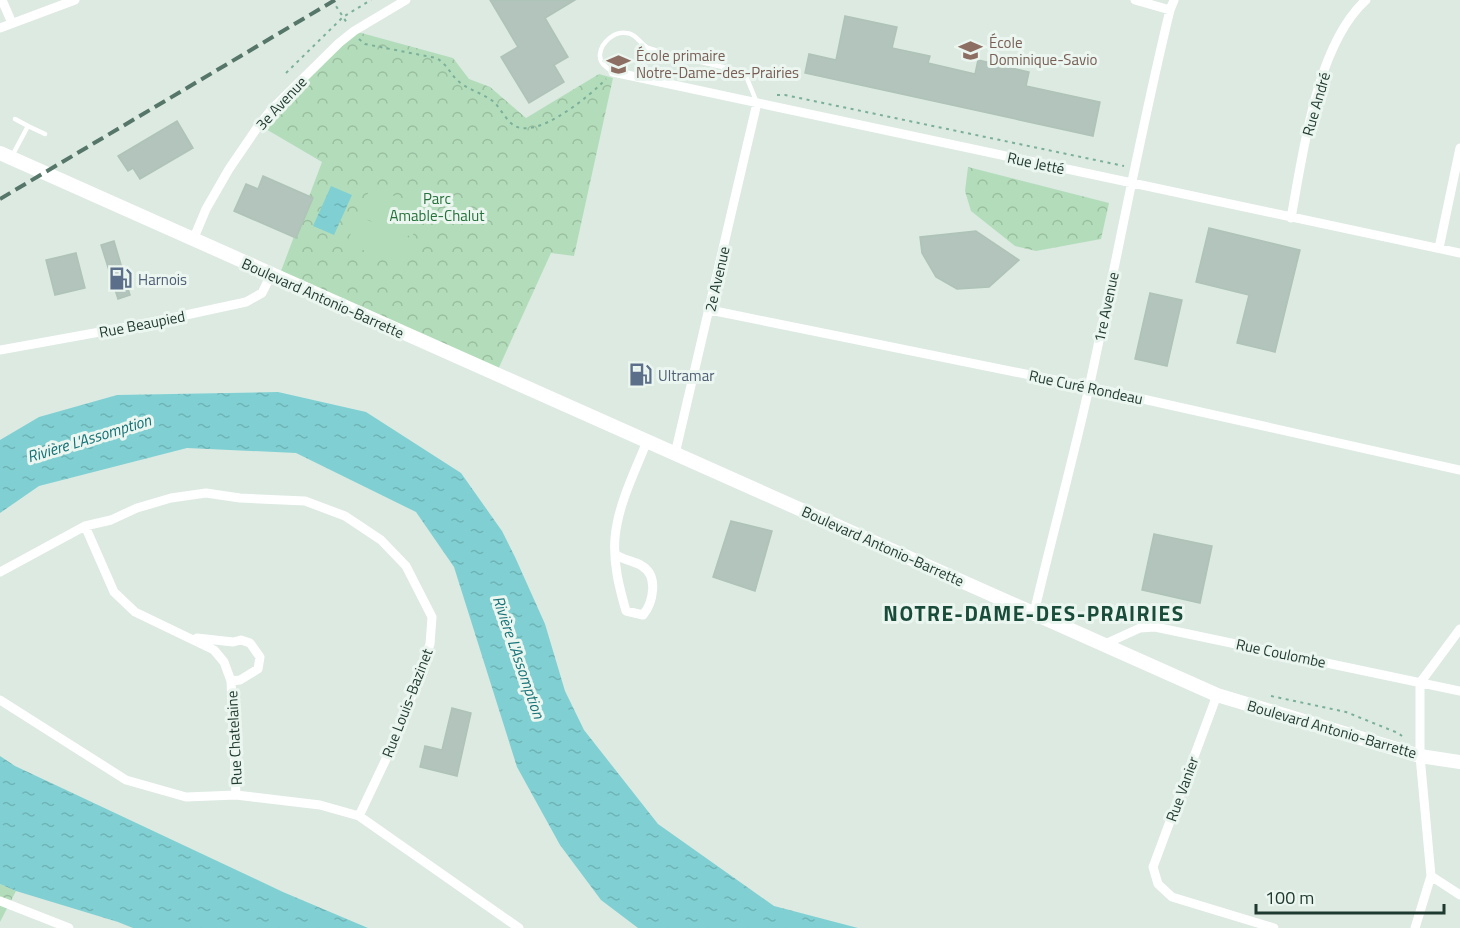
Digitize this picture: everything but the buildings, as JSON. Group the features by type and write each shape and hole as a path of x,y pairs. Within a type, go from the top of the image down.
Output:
{"street":[{"path":"3,0 12,23"},
{"path":"0,28 75,0"},
{"name":"3e Avenue","path":"193,240 206,209 258,125 339,43 406,0"},
{"path":"1135,0 1170,10"},
{"name":"1re Avenue","path":"1034,613 1089,387 1133,184 1150,93 1174,0"},
{"name":"Rue André","path":"1291,218 1310,116 1332,48 1366,0"},
{"name":"Rue Jetté","path":"613,72 1460,253"},
{"name":"2e Avenue","path":"675,454 757,103"},
{"path":"1439,248 1460,148"},
{"name":"Boulevard Antonio-Barrette","path":"6,156 1216,695 1420,756 1460,762"},
{"name":"Rue Beaupied","path":"0,350 144,324 246,302 262,293 271,275"},
{"name":"Rue Curé Rondeau","path":"710,310 1089,387 1460,470"},
{"path":"615,554 621,559 635,562 646,568 653,584 653,594 648,609 643,615 626,611 618,580 615,554 618,522 625,496 647,441"},
{"name":"Rue Louis-Bazinet","path":"0,573 85,526 111,520 138,508 171,498 206,493 240,498 305,501 345,516 381,540 406,566 432,617 430,644 410,701 359,816"},
{"name":"Rue Chatelaine","path":"85,526 114,592 135,612 169,630 189,636 233,642 241,640 250,643 260,657 258,669 240,680 231,681"},
{"name":"Rue Coulombe","path":"1105,644 1140,628 1155,627 1460,691"},
{"path":"1415,928 1431,876 1420,756 1420,683 1460,629"},
{"name":"Rue Chatelaine","path":"189,636 214,650 224,662 231,681 236,795"},
{"name":"Rue Vanier","path":"1216,695 1153,867 1158,884 1172,897 1274,928"},
{"path":"0,700 126,780 186,797 236,795 320,806 359,816 519,928"},
{"path":"1431,876 1460,895"},
{"path":"0,901 69,928"}],"lane":[{"path":"613,72 603,64 600,58 601,50 606,41 623,32 632,34 646,47 738,71 746,76 757,103"},
{"path":"15,119 45,134"},
{"path":"6,156 28,126"}],"path":[{"path":"332,0 343,17"},
{"name":"3e Avenue","path":"286,73 343,17 371,0"}],"green space":[{"name":"Parc Amable-Chalut","path":"354,31 453,58 469,79 490,87 526,118 599,74 613,78 574,256 551,253 496,374 281,271 322,162 259,125"},
{"path":"968,167 1109,203 1101,239 1036,251 1015,246 971,211 965,191"},
{"path":"371,186 424,209 412,237 359,214"},
{"path":"358,216 412,239 400,266 347,243"},
{"path":"0,884 16,891 0,922"}],"water":[{"path":"331,186 352,195 334,235 313,226"},
{"name":"Rivière L'Assomption","path":"278,392 366,412 461,473 502,531 515,557 545,624 565,691 584,730 658,824 774,906 858,928 638,928 601,900 560,845 517,767 454,567 416,512 296,453 187,448 39,486 0,513 0,440 39,417 117,395"},
{"path":"0,756 15,766 283,892 368,928 133,928 0,884"}],"railway":[{"path":"0,199 335,0"}],"place":[{"name":"École Dominique-Savio","path":"971,51"},
{"name":"École primaire Notre-Dame-des-Prairies","path":"618,64"},
{"name":"Harnois","path":"120,279"},
{"name":"Ultramar","path":"640,375"}],"district":[{"name":"NOTRE-DAME-DES-PRAIRIES","path":"1034,613"}]}
